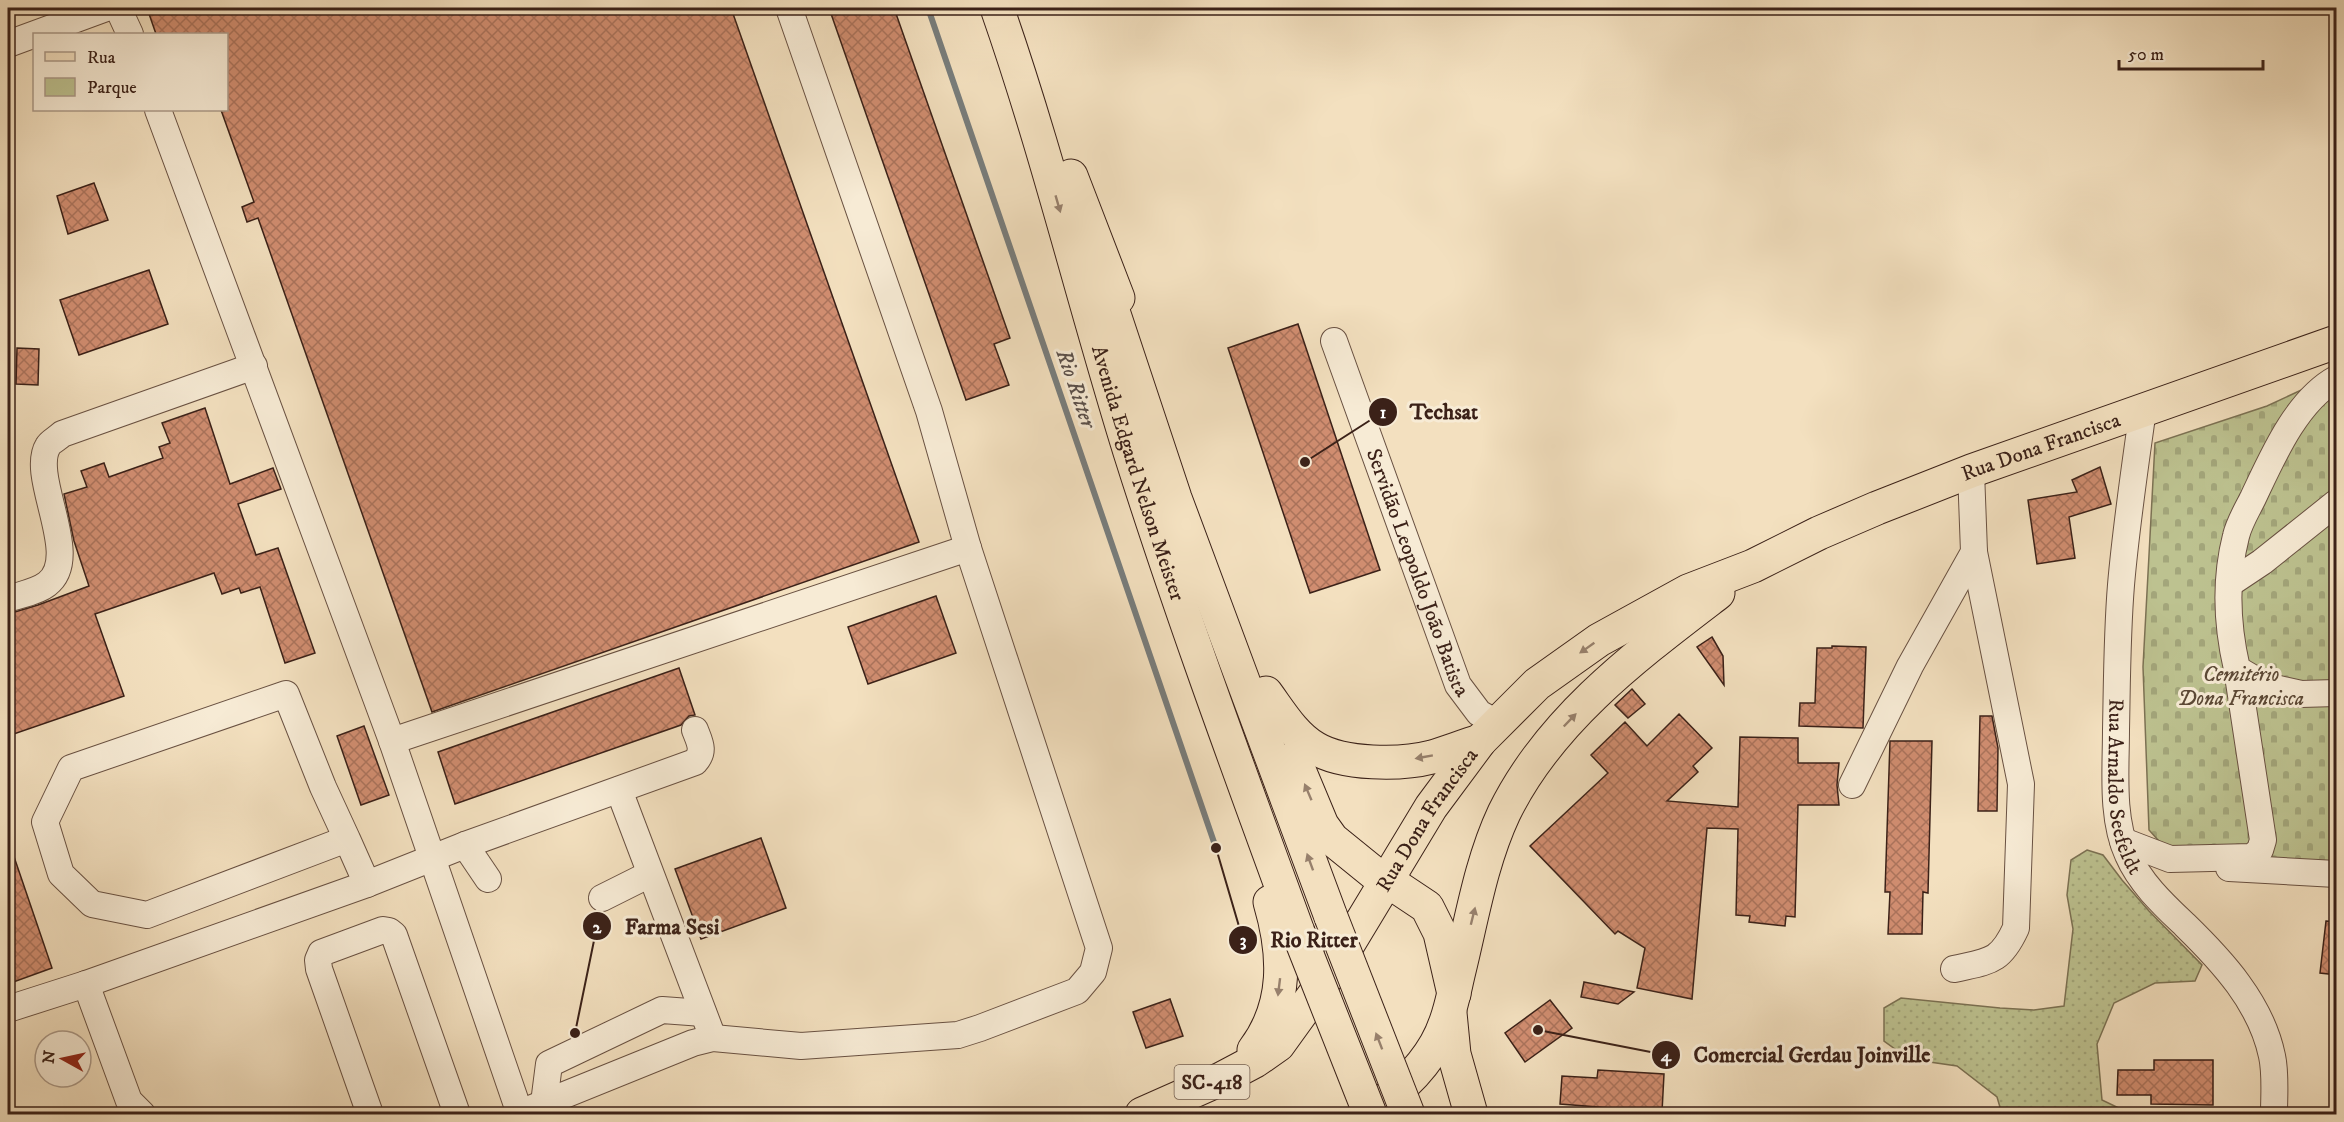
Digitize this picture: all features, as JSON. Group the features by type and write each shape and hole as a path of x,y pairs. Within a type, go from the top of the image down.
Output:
{"main road":[{"name":"Avenida Edgard Nelson Meister","path":"997,8 1030,108 1130,452 1156,531 1298,932 1368,1114"},
{"name":"Avenida Edgard Nelson Meister","path":"1017,8 1114,315 1175,498 1331,917 1408,1114"},
{"path":"1071,176 1266,693 1322,825 1332,839 1385,882 1397,887 1427,907 1440,933 1452,1003 1454,1054 1471,1114"},
{"path":"1088,308 1121,477 1134,520 1148,564 1246,824 1276,920 1282,963 1278,1001 1265,1035 1239,1069"},
{"name":"Rua Dona Francisca","path":"1142,1114 1255,1061 1278,1045 1335,966 1431,807 1489,732 1537,684 1599,640 1688,591 1753,567 1838,525 1971,471 2337,342"},
{"name":"Rua Dona Francisca","path":"1368,1114 1413,1075 1436,1045 1452,1003 1488,854 1504,813 1533,764 1565,724 1639,654 1753,567"},
{"path":"1266,693 1293,729 1315,748 1350,760 1399,761 1431,757 1489,732 1514,732 1521,740 1533,764"}],"street":[{"path":"38,33 106,8"},
{"path":"118,8 130,33"},
{"path":"158,111 255,366 392,741 520,1114 693,1043 712,1038 801,1046 958,1035 1077,991 1093,972 1099,948 968,548 929,411 789,8"},
{"path":"8,44 33,35"},
{"name":"Servidão Leopoldo João Batista","path":"1334,341 1458,685 1479,713 1489,732"},
{"path":"8,599 45,585 56,575 60,557 44,462 48,446 62,434 255,366"},
{"path":"2170,859 2252,857 2260,850 2263,840 2231,642 2229,584 2236,534 2282,440 2313,397 2337,379"},
{"name":"Rua Arnaldo Seefeldt","path":"2143,409 2121,583 2118,626 2116,774 2118,817 2128,856 2141,876 2159,899 2218,958 2250,1003 2262,1025 2272,1056 2274,1114"},
{"path":"1954,969 1991,961 2007,949 2016,928 2021,784 1974,552 1971,471"},
{"path":"2229,584 2262,562 2337,503"},
{"path":"392,741 968,548"},
{"path":"1852,785 1910,666 1974,552"},
{"path":"2237,669 2266,686 2301,694 2337,693"},
{"path":"347,839 147,915 92,904 61,874 45,822 71,768 286,694 323,787 347,839 367,884"},
{"path":"8,1010 367,884 465,845 695,762 701,755 702,748 695,730"},
{"path":"619,790 712,1038"},
{"path":"2123,841 2193,866 2337,874"},
{"path":"465,845 488,879"},
{"path":"602,898 650,874"},
{"path":"370,1114 319,969 318,960 321,953 383,930 394,935 457,1114"},
{"path":"86,984 129,1101 142,1114"},
{"path":"544,1103 549,1064 662,1010 703,1013"}],"green space":[{"name":"Cemitério Dona Francisca","path":"2336,374 2336,865 2167,850 2149,830 2143,667 2155,443 2267,406"},
{"path":"2087,850 2103,855 2149,911 2202,965 2195,981 2155,983 2114,1003 2097,1044 2102,1100 2129,1113 2147,1114 2002,1114 1997,1097 1957,1066 1909,1059 1884,1041 1884,1008 1901,998 2034,1010 2064,1006 2073,929 2067,895 2071,860"},
{"path":"2252,1108 2258,1114 2208,1114"}],"building":[{"path":"147,8 731,8 919,542 432,712 258,218 247,222 242,207 254,202 221,111 228,111 228,33 156,33"},
{"path":"829,8 894,8 1010,338 994,344 1009,385 966,400"},
{"path":"94,183 108,220 68,234 57,196"},
{"path":"149,270 168,324 79,355 60,300"},
{"path":"1298,324 1380,570 1310,593 1228,348"},
{"path":"17,348 39,349 38,385 16,384"},
{"path":"205,408 230,484 273,468 281,489 238,504 256,555 278,548 315,653 285,663 260,587 241,593 239,588 222,594 214,573 95,614 124,696 8,736 8,614 89,586 74,541 64,494 87,487 81,471 104,463 109,477 163,458 159,447 170,443 162,423"},
{"path":"2100,467 2111,504 2069,517 2075,558 2037,564 2028,500 2077,492 2072,480"},
{"path":"936,596 956,653 868,684 848,627"},
{"path":"1712,637 1723,656 1724,685 1697,647"},
{"path":"1832,646 1866,647 1863,728 1799,726 1800,703 1815,703 1817,648 1832,648"},
{"path":"679,668 695,715 689,716 681,725 455,804 438,752"},
{"path":"1632,689 1645,704 1628,718 1615,705"},
{"path":"1679,714 1712,748 1693,766 1698,772 1667,801 1738,807 1740,737 1798,738 1798,763 1839,763 1837,785 1839,805 1798,805 1795,917 1786,916 1785,926 1749,922 1750,916 1736,915 1738,829 1707,828 1692,999 1637,988 1645,948 1618,931 1615,934 1530,846 1608,773 1591,755 1625,722 1647,746"},
{"path":"1980,716 1992,716 1998,748 1997,811 1978,811"},
{"path":"364,726 389,795 361,805 337,736"},
{"path":"1890,741 1932,741 1928,893 1923,892 1922,934 1888,934 1890,892 1885,892"},
{"path":"761,838 786,908 701,939 675,869"},
{"path":"10,845 52,968 8,984 8,846"},
{"path":"2326,921 2337,922 2337,975 2320,973"},
{"path":"1584,982 1634,992 1618,1004 1581,997"},
{"path":"1170,999 1183,1036 1146,1048 1133,1012"},
{"path":"1550,1000 1572,1028 1525,1062 1505,1033"},
{"path":"2154,1060 2213,1060 2213,1105 2151,1104 2151,1095 2117,1095 2118,1070 2154,1070"},
{"path":"1598,1070 1664,1074 1662,1112 1560,1104 1562,1076 1597,1078"}],"waterway":[{"name":"Rio Ritter","path":"928,8 1216,848"}],"place":[{"name":"Techsat","path":"1305,462"},
{"name":"Rio Ritter","path":"1216,848"},
{"name":"Comercial Gerdau Joinville","path":"1538,1030"},
{"name":"Farma Sesi","path":"575,1033"}]}
